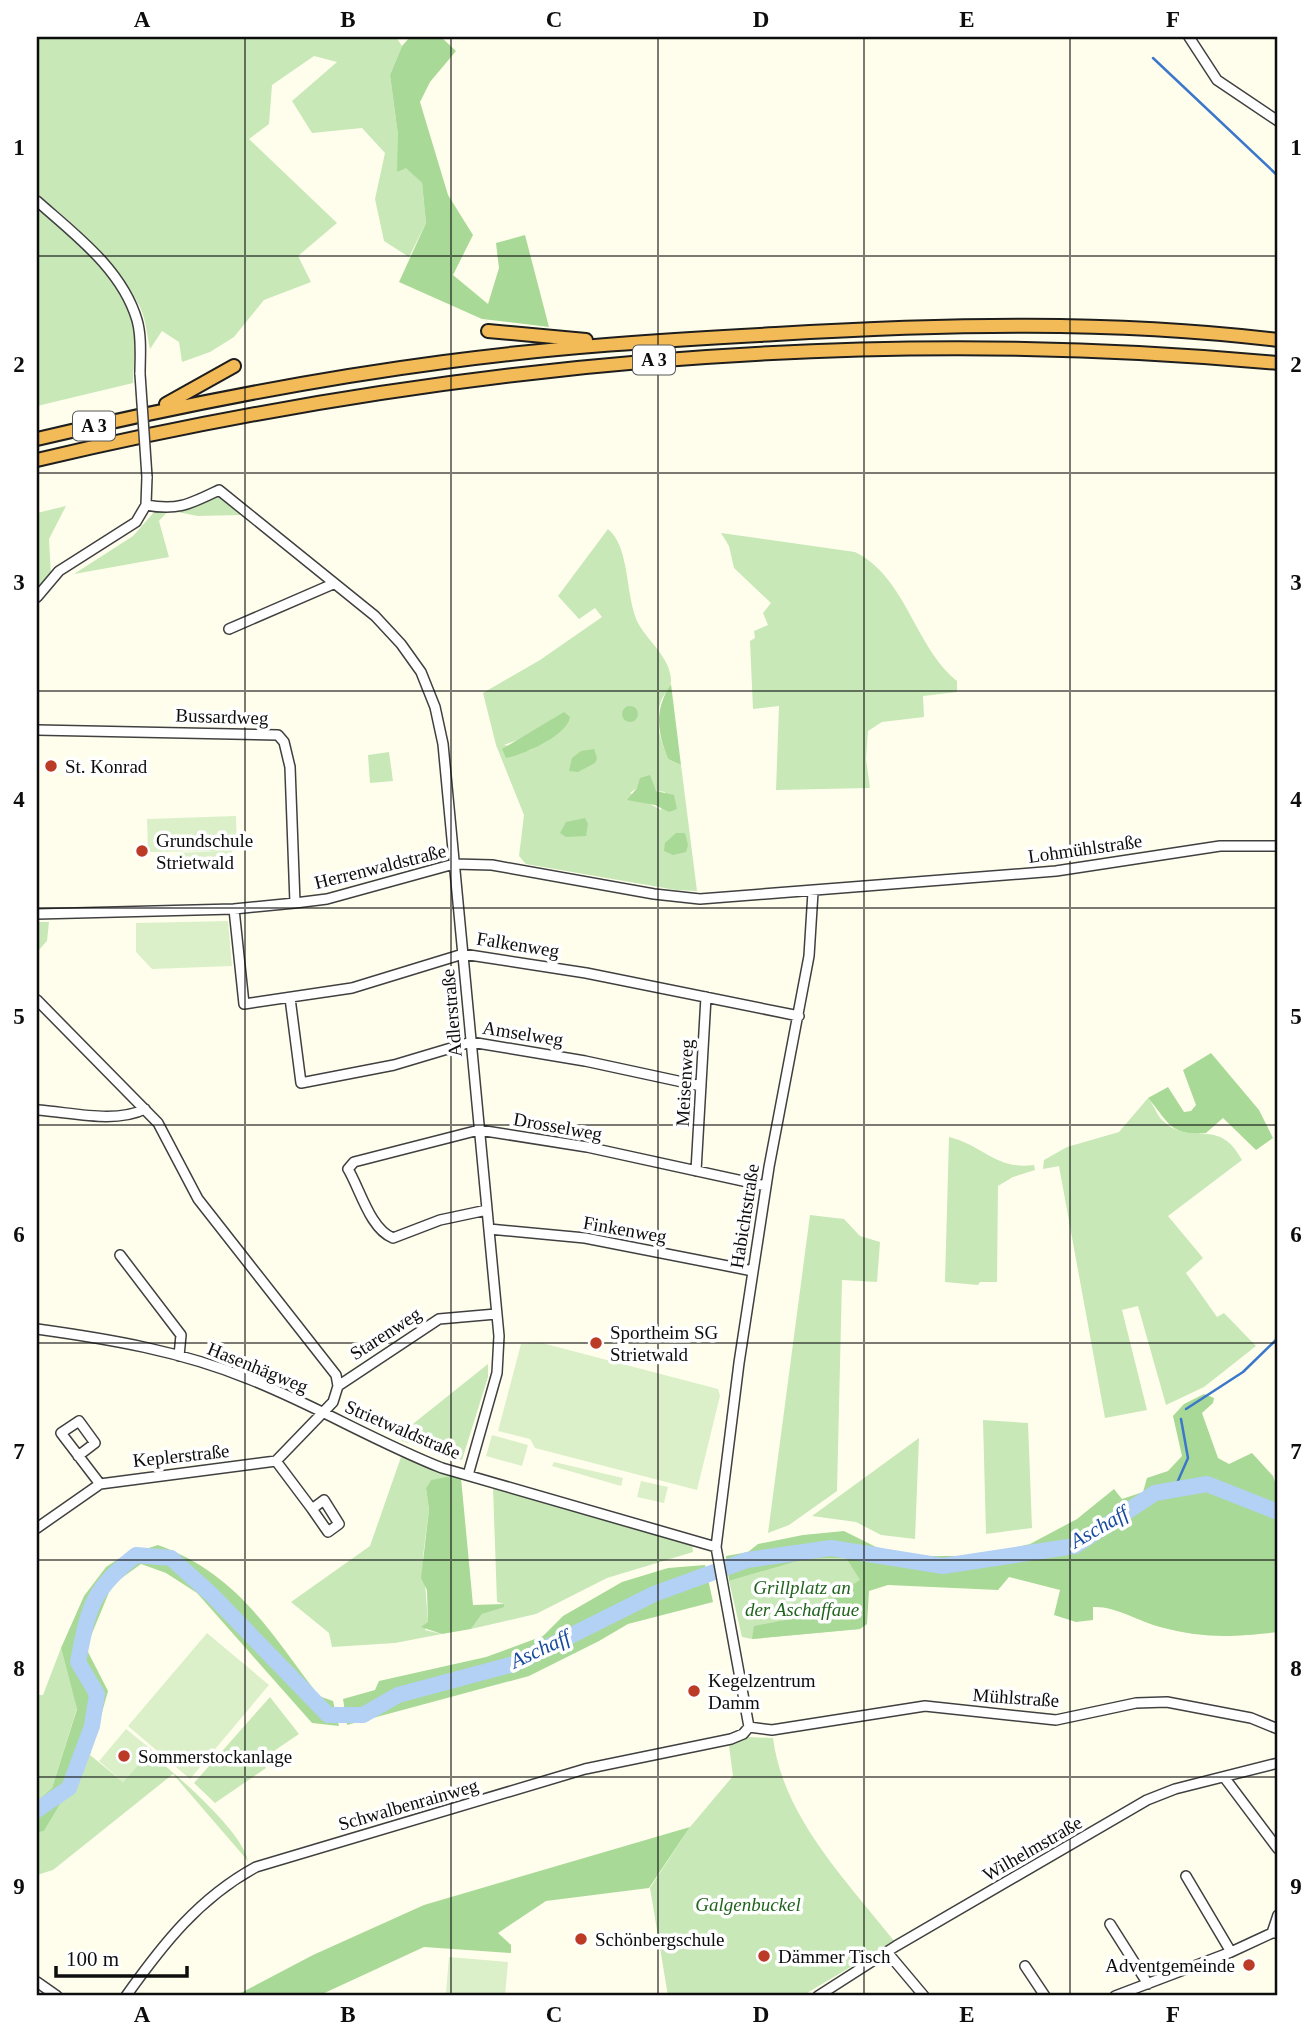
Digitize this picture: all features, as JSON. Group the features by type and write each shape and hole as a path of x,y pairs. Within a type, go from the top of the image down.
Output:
{"highway":[{"name":"A 3","path":"37,439 150,412 364,373 621,343 842,330 1003,325 1216,332 1278,340"},
{"path":"488,331 621,343"},
{"name":"A 3","path":"37,460 189,425 353,396 629,362 843,350 1004,349 1213,357 1278,363"},
{"path":"150,412 234,366"}],"street":[{"path":"1189,37 1217,80 1278,121"},
{"path":"37,201 99,256 127,297 139,329 147,478 146,505 136,522 65,567 37,597"},
{"name":"Adlerstraße","path":"146,505 170,510 219,490 375,616 421,672 435,708 443,744 500,1359 468,1475"},
{"path":"229,629 333,584"},
{"name":"Bussardweg","path":"37,730 278,736 284,742 290,767 295,903"},
{"name":"Lohmühlstraße","path":"897,884 1056,871 1220,846 1278,846"},
{"name":"Herrenwaldstraße","path":"37,914 234,909 295,903 327,899 454,864 492,865 653,894 700,899 897,884"},
{"name":"Habichtstraße","path":"716,1547 766,1186 808,956 813,892"},
{"name":"Falkenweg","path":"234,909 244,1004 352,988 463,954 519,961 799,1016"},
{"name":"Meisenweg","path":"695,1171 706,997"},
{"name":"Amselweg","path":"290,998 301,1083 394,1065 471,1042 585,1061 701,1086"},
{"name":"Strietwaldstraße","path":"37,1000 145,1109 163,1132 198,1199 335,1375 338,1386 333,1402 323,1413 400,1451 468,1475 716,1547"},
{"path":"37,1110 134,1115 145,1109"},
{"name":"Drosselweg","path":"487,1210 440,1220 393,1238 385,1235 348,1169 354,1162 479,1130 587,1147 766,1186"},
{"name":"Finkenweg","path":"489,1229 585,1238 753,1271"},
{"name":"Hasenhägweg","path":"120,1255 181,1335 179,1356"},
{"name":"Starenweg","path":"338,1386 439,1319 496,1314"},
{"name":"Hasenhägweg","path":"37,1329 108,1339 179,1356 249,1378 323,1413"},
{"path":"312,1508 276,1461 323,1413"},
{"path":"78,1455 100,1484"},
{"name":"Keplerstraße","path":"37,1528 100,1484 276,1461"},
{"path":"716,1547 749,1727"},
{"name":"Mühlstraße","path":"749,1727 772,1730 925,1706 1056,1720 1136,1703 1167,1702 1251,1718 1278,1729"},
{"name":"Schwalbenrainweg","path":"126,1996 171,1935 200,1905 229,1882 256,1867 585,1769 731,1739 749,1727"},
{"name":"Wilhelmstraße","path":"818,1996 887,1952 1147,1801 1175,1789 1278,1763"},
{"path":"1224,1777 1278,1849"},
{"path":"1186,1876 1231,1952"},
{"path":"1115,1996 1275,1933 1278,1915"},
{"path":"1110,1924 1148,1983"},
{"path":"887,1952 924,1996"},
{"path":"1025,1966 1045,1996"},
{"path":"37,1982 57,1996"}],"green space":[{"path":"37,37 396,37 402,46 390,75 398,135 398,171 406,167 422,183 426,223 409,257 384,241 375,199 385,153 362,128 312,133 292,101 337,62 314,56 272,85 269,124 249,139 337,223 298,256 311,282 264,300 234,337 210,352 182,362 179,342 162,331 150,349 142,312 119,274 94,245 37,193"},
{"path":"410,37 441,37 456,51 430,82 420,102 448,195 473,235 453,275 488,304 499,268 496,243 525,235 549,327 482,319 399,282 426,223 422,183 406,168 397,172 398,135 390,75 402,46"},
{"path":"37,207 95,260 119,292 134,328 133,383 37,406"},
{"path":"219,496 241,515 198,516 177,512"},
{"path":"66,506 49,539 51,575 37,591 37,513"},
{"path":"155,511 167,512 159,521 169,557 74,574 133,536"},
{"path":"608,529 615,537 624,559 637,621 663,657 670,673 671,682 661,701 658,723 668,759 681,765 697,891 676,890 526,864 519,856 524,815 496,745 483,693 540,660 602,617 595,608 579,619 558,596","holes":["542,727 545,741 530,750 504,745 528,736","637,788 665,792 661,810 630,793"]},
{"path":"721,533 855,552 887,578 930,650 957,681 957,692 923,696 924,717 882,722 868,731 866,759 870,788 776,790 779,706 753,709 750,641 755,638 754,631 768,625 763,613 771,603 734,568 729,546"},
{"path":"671,684 681,765 668,759 661,739 660,712"},
{"path":"630,706 636,708 636,720 630,722 624,720 622,714 624,708"},
{"path":"564,712 570,717 562,731 523,753 506,758 502,749"},
{"path":"594,749 597,758 595,763 578,772 569,771 572,758 581,751"},
{"path":"389,752 393,781 370,783 368,755"},
{"path":"650,775 656,791 674,795 677,809 669,812 655,805 627,800 637,788 640,778"},
{"path":"236,816 237,850 232,851 232,858 178,857 178,853 219,851 148,852 147,819"},
{"path":"585,818 588,824 586,836 566,837 560,833 566,822"},
{"path":"676,833 685,833 688,845 686,852 673,855 664,851 665,843"},
{"path":"228,921 232,966 152,969 136,952 136,923"},
{"path":"37,922 49,922 47,941 37,952"},
{"path":"1211,1053 1259,1110 1273,1138 1256,1150 1223,1118 1206,1133 1177,1130 1148,1098 1168,1087 1184,1112 1191,1111 1196,1105 1183,1070"},
{"path":"1148,1098 1161,1119 1174,1129 1224,1139 1242,1160 1168,1216 1203,1258 1186,1273 1217,1317 1224,1313 1256,1346 1204,1387 1166,1405 1138,1306 1122,1310 1147,1410 1105,1418 1059,1166 1043,1169 1044,1160 1067,1147 1119,1132"},
{"path":"949,1137 1009,1164 1034,1165 1035,1170 1013,1177 998,1186 997,1282 980,1282 978,1285 945,1282"},
{"path":"810,1215 844,1219 860,1236 880,1242 877,1282 842,1280 837,1491 789,1525 768,1533"},
{"path":"542,1343 718,1389 720,1396 697,1490 535,1448 530,1439 498,1431 521,1344"},
{"path":"488,1364 488,1377 462,1460 402,1441 399,1435"},
{"path":"1204,1394 1214,1398 1213,1403 1202,1413 1218,1458 1229,1464 1252,1453 1273,1476 1278,1491 1278,1632 1233,1636 1191,1634 1160,1627 1101,1607 1093,1607 1093,1620 1076,1622 1054,1615 1060,1590 1009,1577 998,1590 888,1585 869,1591 867,1624 860,1629 752,1639 754,1626 822,1613 839,1593 860,1580 846,1558 805,1559 729,1581 726,1556 748,1552 758,1544 803,1535 844,1531 876,1547 914,1556 980,1556 1030,1544 1077,1519 1114,1489 1122,1499 1143,1492 1147,1478 1168,1471 1182,1456 1173,1416 1184,1404"},
{"path":"983,1420 1028,1423 1032,1528 986,1534"},
{"path":"492,1435 528,1445 522,1466 486,1456"},
{"path":"919,1438 915,1539 881,1535 856,1522 812,1516"},
{"path":"401,1457 461,1478 431,1480 426,1488 429,1510 423,1556 428,1622 425,1630 442,1634 395,1643 332,1647 329,1633 291,1602 370,1546"},
{"path":"554,1462 623,1478 621,1486 552,1466"},
{"path":"461,1478 473,1605 504,1604 504,1607 482,1614 471,1629 442,1634 421,1627 428,1622 427,1590 421,1578 429,1510 426,1488 431,1480"},
{"path":"641,1481 668,1487 664,1503 637,1497"},
{"path":"493,1487 675,1538 692,1545 693,1552 607,1578 536,1614 471,1629 482,1614 504,1604 497,1602"},
{"path":"158,1545 186,1557 210,1572 250,1607 319,1696 333,1701 339,1726 312,1723 197,1593 166,1573 141,1564 112,1585 86,1648 108,1691 90,1755 44,1831 37,1833 37,1801 52,1788 77,1709 61,1648 84,1596 106,1567 123,1556"},
{"name":"Grillplatz an der Aschaffaue","path":"846,1558 861,1581 839,1594 860,1629 752,1639 742,1637 729,1581 805,1559"},
{"path":"705,1565 713,1602 628,1624 529,1676 347,1725 343,1699 375,1690 379,1681 486,1657 543,1636 563,1616 622,1582 668,1568"},
{"path":"207,1633 269,1685 190,1779 128,1726"},
{"path":"61,1648 77,1708 52,1788 37,1801 37,1695 43,1695"},
{"path":"270,1697 299,1734 262,1759 266,1768 215,1803 194,1783"},
{"name":"Sommerstockanlage","path":"126,1729 152,1750 123,1782 99,1761"},
{"name":"Galgenbuckel","path":"748,1737 773,1738 779,1767 803,1821 837,1871 894,1941 802,1996 668,1996 650,1888 690,1827 733,1776 729,1746"},
{"path":"149,1752 190,1788 221,1819 243,1848 248,1861 173,1774 53,1870 37,1875 37,1833 44,1831 90,1755 123,1782"},
{"path":"690,1827 649,1888 546,1901 498,1933 511,1945 511,1953 424,1947 318,1996 235,1996 313,1955 424,1905"},
{"path":"449,1957 508,1962 505,1996 440,1996 440,1993 446,1993"}],"waterway":[{"path":"1153,58 1278,176"},
{"path":"1186,1409 1243,1372 1278,1338"},
{"path":"1174,1490 1188,1458 1181,1419"},
{"name":"Aschaff","path":"37,1810 69,1788 92,1726 97,1694 78,1662 89,1613 101,1590 136,1555 171,1558 212,1595 328,1715 363,1715 398,1695 514,1664 654,1594 747,1560 831,1548 943,1566 1075,1546 1155,1493 1207,1484 1278,1512"}],"place":[{"name":"St. Konrad","path":"51,766"},
{"name":"Grundschule Strietwald","path":"142,851"},
{"name":"Sportheim SG Strietwald","path":"596,1343"},
{"name":"Kegelzentrum Damm","path":"694,1691"},
{"name":"Sommerstockanlage","path":"124,1756"},
{"name":"Schönbergschule","path":"581,1939"},
{"name":"Dämmer Tisch","path":"764,1956"},
{"name":"Adventgemeinde","path":"1249,1965"}]}
